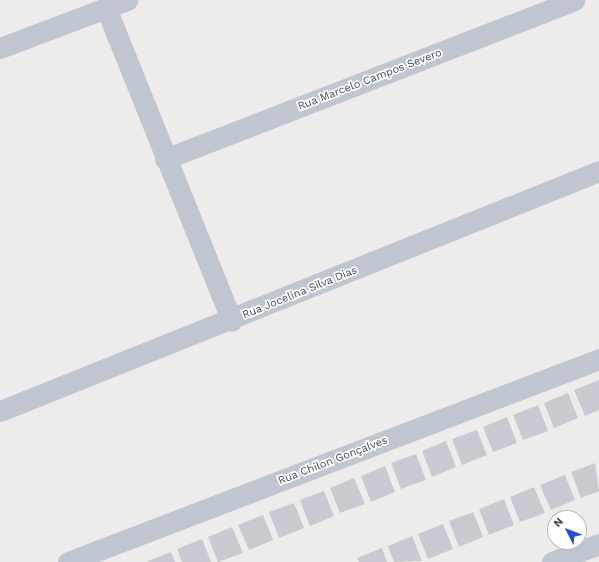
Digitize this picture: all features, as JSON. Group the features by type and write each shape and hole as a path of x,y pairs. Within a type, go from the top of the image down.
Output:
{"street":[{"path":"0,48 127,0"},
{"name":"Rua Marcelo Campos Severo","path":"165,159 574,0"},
{"path":"106,8 165,159 232,321"},
{"name":"Rua Jocelina Silva Dias","path":"0,411 232,321 599,171"},
{"name":"Rua Chilon Gonçalves","path":"68,562 599,359"},
{"path":"552,562 599,544"}],"building":[{"path":"599,380 599,410 585,416 574,390"},
{"path":"568,393 578,418 554,428 544,403"},
{"path":"538,405 548,431 523,440 513,415"},
{"path":"507,417 517,443 493,452 483,427"},
{"path":"477,430 487,455 462,465 452,439"},
{"path":"446,441 456,467 432,477 422,451"},
{"path":"416,454 426,480 401,489 391,463"},
{"path":"595,463 599,491 581,498 571,472"},
{"path":"385,466 395,492 371,502 361,476"},
{"path":"565,475 575,500 551,510 540,485"},
{"path":"354,478 365,504 340,513 330,488"},
{"path":"534,487 545,513 520,522 510,497"},
{"path":"324,491 334,516 310,526 300,500"},
{"path":"504,499 514,525 489,535 479,509"},
{"path":"294,503 304,528 279,538 269,512"},
{"path":"473,512 483,537 459,547 449,521"},
{"path":"263,515 273,540 249,550 238,525"},
{"path":"443,524 453,549 428,559 418,534"},
{"path":"232,527 243,553 218,562 208,537"},
{"path":"412,536 422,561 394,562 388,546"},
{"path":"202,539 211,562 182,562 177,549"},
{"path":"382,548 387,562 359,562 357,558"},
{"path":"171,552 175,562 146,562"}]}
